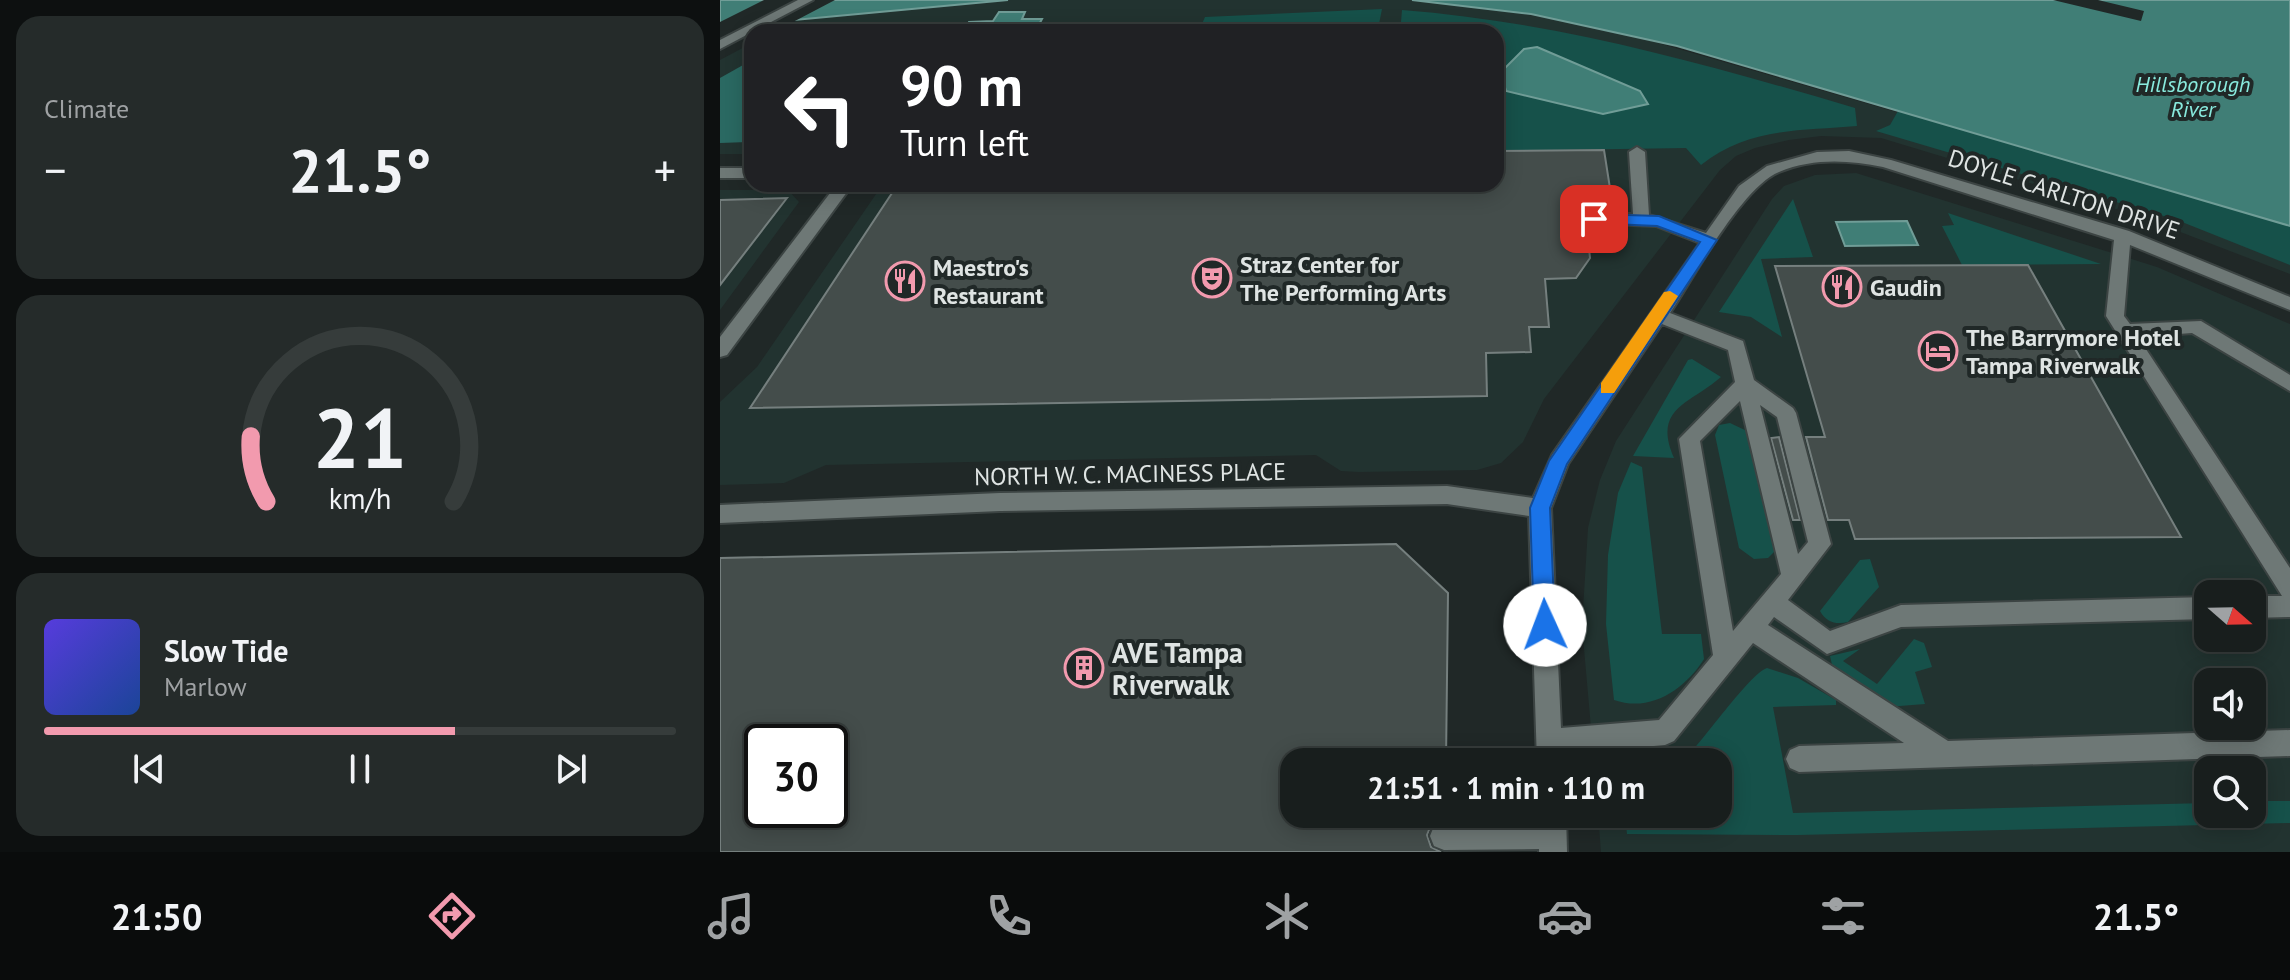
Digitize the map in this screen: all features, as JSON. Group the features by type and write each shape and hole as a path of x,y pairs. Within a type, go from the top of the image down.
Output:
{"street":[{"path":"761,24 807,0"},
{"path":"720,45 744,33"},
{"path":"1637,152 1641,219"},
{"name":"DOYLE CARLTON DRIVE","path":"1540,508 1559,461 1657,315 1745,189 1772,169 1817,157 1849,156 1886,163 2123,235 2238,279 2290,304"},
{"path":"720,173 744,173"},
{"path":"720,350 839,192"},
{"path":"1594,219 1659,221 1709,240"},
{"path":"2123,235 2115,316 2290,588"},
{"path":"1657,315 1736,346 1793,577"},
{"path":"2125,331 2195,326 2290,384"},
{"path":"1573,748 1665,732 1820,544 1786,413 1745,384"},
{"path":"1726,658 1689,439 1745,384"},
{"name":"NORTH W. C. MACINESS PLACE","path":"720,514 968,503 1447,495 1540,508"},
{"path":"1540,508 1550,748"},
{"path":"1772,602 1827,643 1901,616 2194,608"},
{"path":"2266,607 2290,606"},
{"path":"1751,628 1944,754"},
{"path":"1799,759 2290,743"},
{"path":"1444,836 1553,834"}],"shaded area":[{"path":"1008,0 1412,0 1468,5 1606,28 2290,226 2290,274 2136,215 1881,138 1821,136 1789,140 1736,156 1720,170 1544,399 1523,442 1501,463 1477,470 1359,472 1341,471 1316,455 826,465 784,483 720,485 720,402 757,367 877,192 1504,192 1504,24 789,24 803,17"},
{"path":"1382,9 1379,24 1202,24 1205,17"},
{"path":"1402,10 1518,24 1631,47 1855,108 1857,126 1756,137 1719,153 1701,165 1686,148 1504,151 1504,24 1401,22","holes":["1537,47 1640,91 1506,91"]},
{"path":"744,47 744,154 720,154 720,60"},
{"path":"744,64 744,142 720,143 720,78"},
{"path":"1898,111 2290,226 2290,265 2177,220 1876,131 1890,125"},
{"path":"1856,173 2157,267 2290,324 2290,852 1601,852 1599,828 1732,828 1732,748 1593,748 1582,626 1588,528 1600,480 1616,441 1772,199 1784,186 1815,175"},
{"path":"720,190 790,192 799,202 720,310"},
{"path":"1793,199 1813,257 1761,259 1782,337 1751,317 1719,312"},
{"path":"1948,213 2101,264 1962,265 1942,226 1954,225"},
{"path":"1692,359 1721,377 1687,401 1671,418 1668,441 1674,458 1633,456 1688,360"},
{"path":"1730,423 1749,432 1776,550 1768,558 1754,559 1739,548 1715,435 1719,425"},
{"path":"1631,462 1642,467 1662,634 1701,634 1704,659 1677,689 1654,701 1641,703 1614,700 1606,624 1608,555 1618,493"},
{"path":"1870,559 1879,587 1848,622 1828,620 1820,611 1860,560"},
{"path":"1914,639 1924,643 1932,667 1915,672 1925,704 1887,707 1833,669 1830,656 1860,649 1843,661 1877,684"},
{"path":"1767,668 1798,678 1836,700 1836,705 1773,707 1793,813 2194,803 2194,825 1798,835 1627,834 1626,828 1732,828 1732,748 1694,748 1759,673"},
{"path":"2266,801 2290,801 2290,823 2266,824"}],"water":[{"path":"720,0 1008,0 744,24 720,27"},
{"name":"Hillsborough River","path":"1412,0 2290,0 2290,226 1677,46 1531,14"},
{"path":"999,12 1025,12 1022,19 1042,19 1039,24 968,24 993,21"},
{"path":"1537,47 1640,91 1648,104 1603,114 1506,91 1504,69 1524,49"},
{"path":"1907,221 1918,245 1845,246 1836,222"}],"pier":[{"path":"764,0 835,0 793,22 744,24 744,28 720,31 720,22"},
{"path":"2053,0 2098,0 2144,11 2141,21"}],"building":[{"name":"Straz Center for The Performing Arts","path":"1604,150 1612,201 1584,201 1590,258 1576,278 1545,279 1549,327 1529,327 1531,352 1486,353 1487,396 750,408 893,192 1504,192 1504,151"},
{"path":"787,198 720,285 720,200"},
{"name":"The Barrymore Hotel Tampa Riverwalk","path":"2028,265 2181,537 1855,539 1849,520 1828,520 1806,437 1825,437 1775,266"},
{"path":"1779,437 1800,520 1793,520 1771,438"},
{"name":"AVE Tampa Riverwalk","path":"1396,544 1448,593 1446,748 1280,748 1280,828 1430,828 1427,835 1431,847 1441,852 720,852 720,558"}],"slow traffic":[{"path":"1608,388 1670,296"}],"place":[{"name":"Straz Center for The Performing Arts","path":"1212,278"},
{"name":"Maestro's Restaurant","path":"905,281"},
{"name":"Gaudin","path":"1842,287"},
{"name":"The Barrymore Hotel Tampa Riverwalk","path":"1938,351"},
{"name":"AVE Tampa Riverwalk","path":"1084,668"}],"route":[{"path":"1545,625 1540,508 1559,461 1709,240 1659,221 1594,219"}]}
